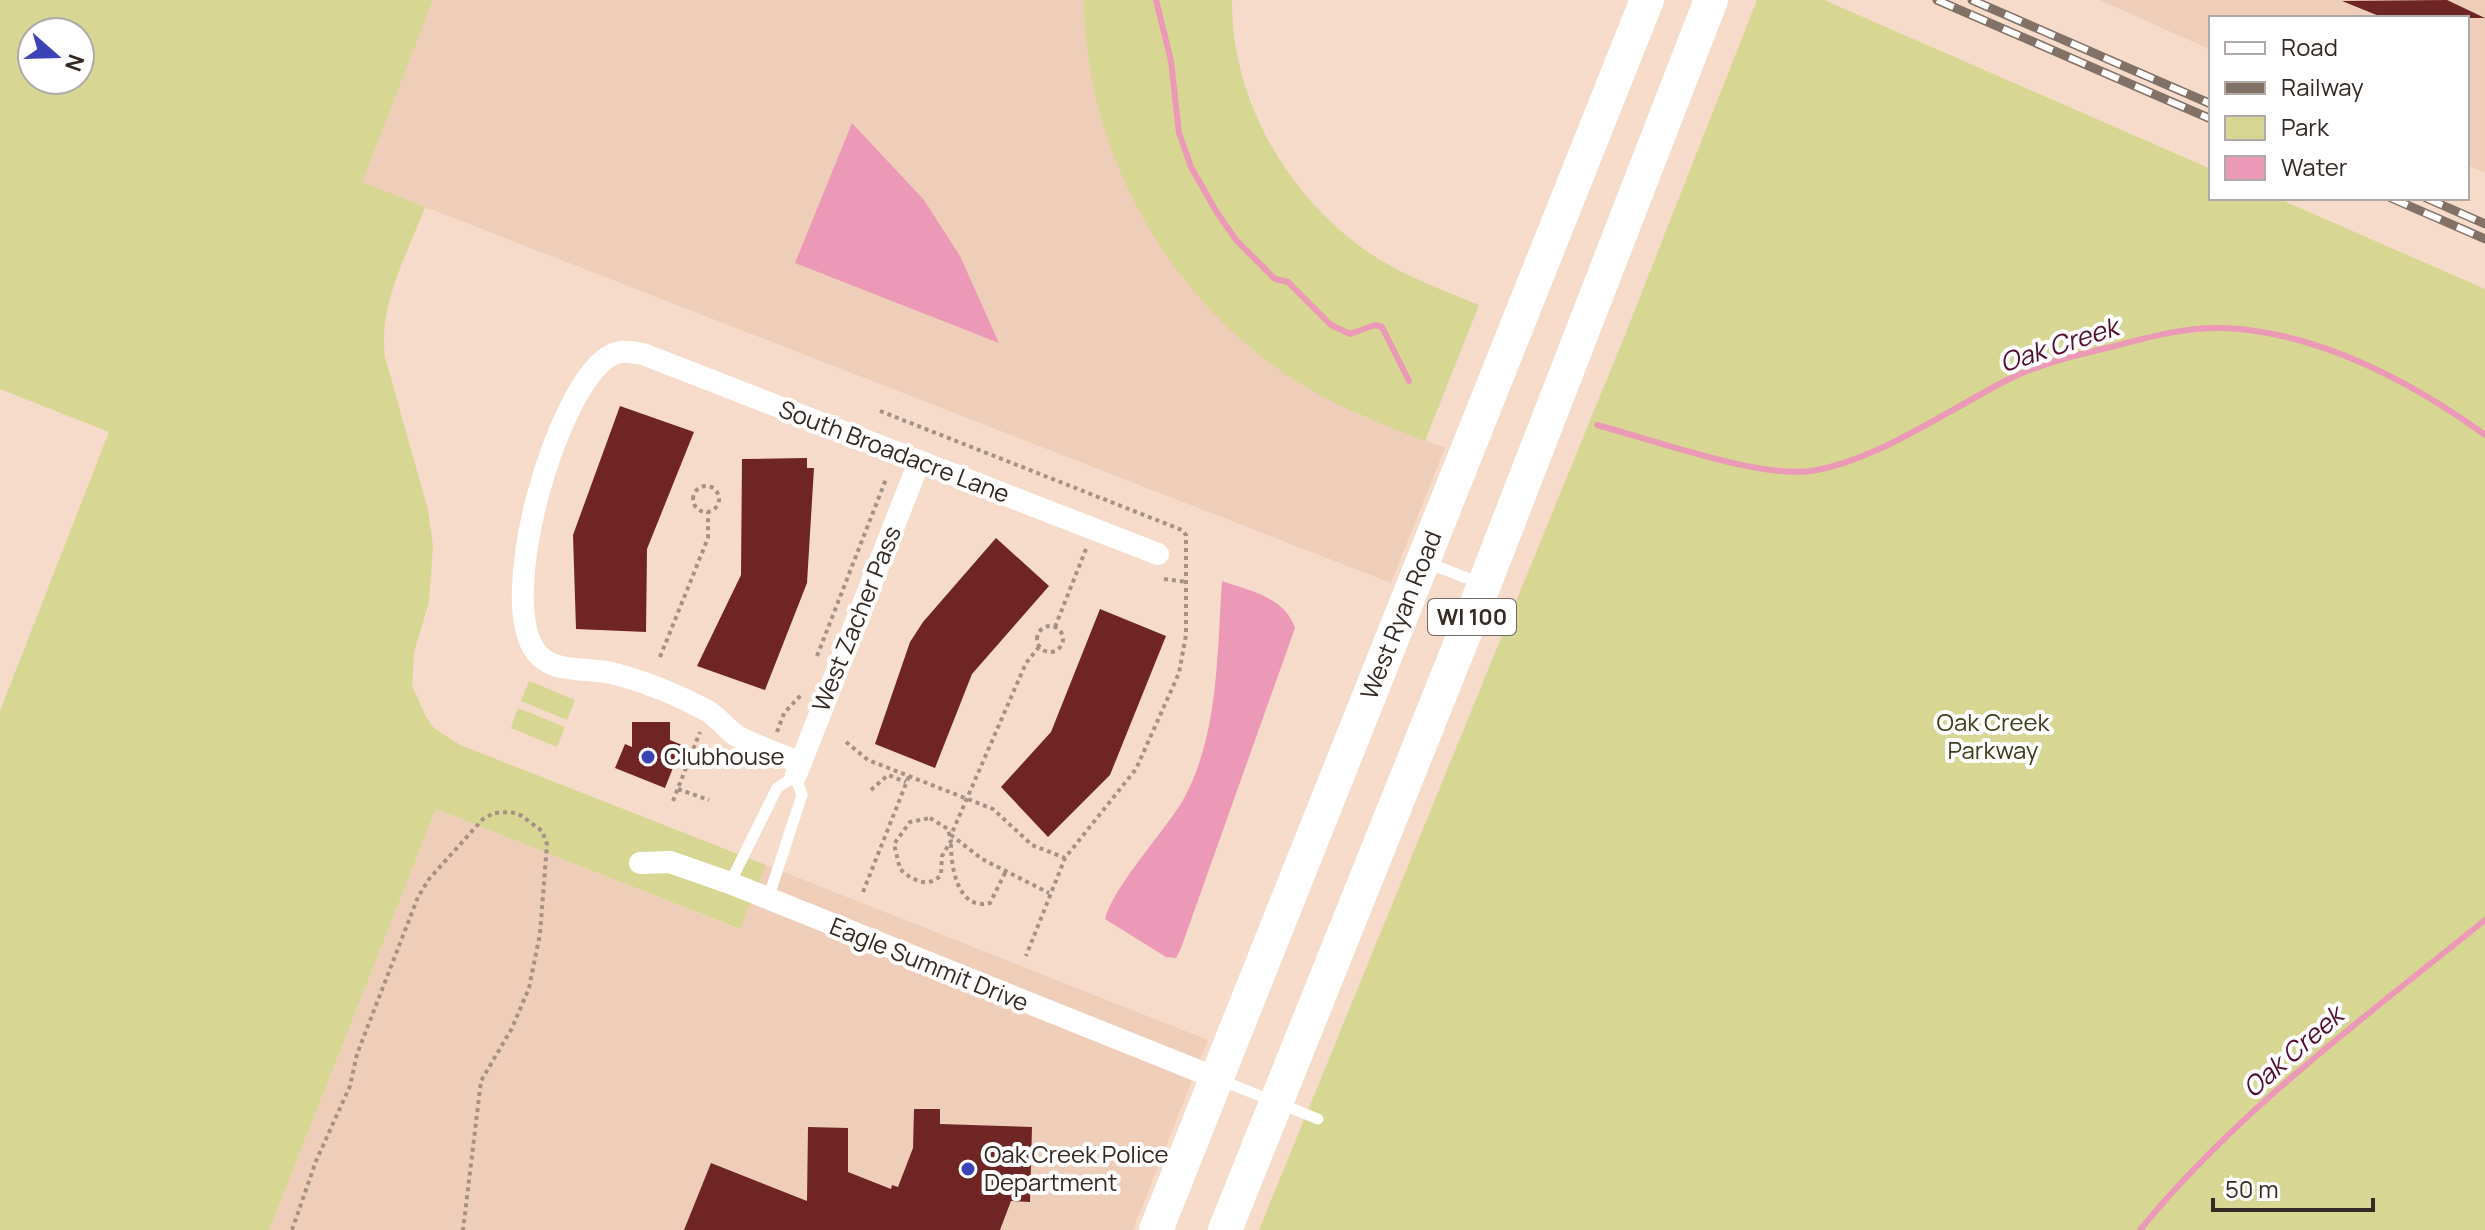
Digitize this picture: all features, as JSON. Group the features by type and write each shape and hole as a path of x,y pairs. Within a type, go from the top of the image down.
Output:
{"main road":[{"name":"West Ryan Road","path":"1156,1230 1647,0"},
{"name":"WI 100","path":"1225,1230 1484,585 1711,0"}],"street":[{"name":"South Broadacre Lane","path":"798,770 736,736 709,711 618,674 548,663 531,644 525,618 527,545 538,487 558,435 594,370 610,355 630,351 681,367 1158,554"},
{"name":"West Zacher Pass","path":"798,770 919,462"},
{"name":"Eagle Summit Drive","path":"640,863 670,862 730,883 1216,1078"}],"lane":[{"path":"1421,560 1484,585"},
{"name":"West Zacher Pass","path":"730,883 777,788 798,770"},
{"name":"West Zacher Pass","path":"768,899 802,795 798,770"},
{"path":"1216,1078 1318,1119"}],"path":[{"path":"880,411 1182,530 1187,546 1183,661 1154,736 1120,792 1065,858 1026,956"},
{"path":"813,668 886,479"},
{"path":"704,486 713,487 720,497 718,506 708,512 698,509 693,501 697,490 704,486"},
{"path":"660,657 708,538 708,512"},
{"path":"1055,627 1086,549"},
{"path":"1164,579 1187,582"},
{"path":"1039,647 1048,652 1059,648 1063,636 1055,627 1046,626 1039,631 1039,647 1026,663 969,800 951,838 942,856 941,875 934,881 911,878 897,864 895,840 910,822 924,817 943,823 951,838 982,859 1049,893"},
{"path":"775,737 784,713 801,697 807,682"},
{"path":"673,801 700,732"},
{"path":"846,742 868,760 993,809 1032,845 1065,858"},
{"path":"896,779 899,772"},
{"path":"871,790 888,775 906,783"},
{"path":"863,892 909,776"},
{"path":"678,789 709,800"},
{"path":"292,1230 316,1161 350,1086 357,1054 418,897 429,879 483,819 494,813 511,812 533,823 547,844 540,934 529,988 512,1028 481,1081 463,1230"},
{"path":"885,836 895,840"},
{"path":"951,838 951,865 961,889 982,904 990,903 1006,871"},
{"path":"941,866 951,865"}],"shaded area":[{"path":"433,0 1084,0 1090,69 1110,145 1139,211 1186,281 1236,334 1293,378 1362,416 1445,448 1391,583 361,182"},
{"path":"2100,0 2485,0 2485,173 2469,166 2469,16 2209,16 2209,49"},
{"path":"436,809 739,929 766,865 1208,1040 1133,1230 269,1230"}],"green space":[{"path":"0,0 433,0 362,182 425,207 390,299 384,337 385,357 428,510 433,546 429,602 414,652 412,686 434,728 460,745 766,865 740,929 436,809 269,1230 0,1230 0,711 109,432 0,389"},
{"path":"1084,0 1232,0 1234,38 1254,111 1271,145 1316,207 1344,233 1387,264 1479,305 1425,441 1338,404 1288,376 1244,342 1204,303 1170,260 1140,213 1117,163 1099,110 1088,56"},
{"name":"Oak Creek Parkway","path":"1757,0 1824,0 2209,168 2209,200 2282,200 2485,289 2485,1230 1259,1230 1625,335"},
{"path":"529,681 575,700 567,720 521,701"},
{"path":"518,708 565,727 557,747 511,728"}],"water":[{"path":"852,123 924,200 960,256 999,343 795,263"},
{"path":"1222,581 1275,602 1290,617 1295,628 1181,948 1176,958 1166,957 1105,919 1128,876 1174,815 1194,777 1210,722 1214,694"}],"building":[{"path":"2447,0 2485,18 2379,16 2342,1"},
{"path":"620,406 694,432 647,549 646,632 576,629 573,535"},
{"path":"807,458 807,468 814,468 807,583 765,690 697,666 741,575 742,459"},
{"path":"996,538 1049,586 972,674 935,768 875,744 910,642 923,622"},
{"path":"1100,609 1166,636 1110,775 1048,837 1001,787 1051,732"},
{"name":"Clubhouse","path":"632,722 670,722 670,740 682,745 665,788 615,768 625,744 632,747"},
{"name":"Oak Creek Police Department","path":"914,1109 940,1109 940,1124 1032,1127 1030,1202 1011,1201 1000,1230 684,1230 711,1163 807,1201 808,1127 848,1128 848,1172 891,1189 892,1185 898,1187 913,1148"}],"waterway":[{"name":"Oak Creek","path":"1156,0 1171,61 1179,133 1191,167 1216,211 1236,240 1275,279 1288,282 1331,325 1350,334 1375,325 1382,327 1409,381"},
{"name":"Oak Creek","path":"1597,425 1734,463 1788,472 1810,471 1834,466 1885,446 2007,380 2045,365 2167,333 2224,328 2294,339 2328,349 2394,378 2485,435"},
{"name":"Oak Creek","path":"2140,1230 2218,1145 2304,1066 2485,920"}],"railway":[{"path":"1937,0 2209,118"},
{"path":"1972,0 2209,103"},
{"path":"2396,200 2485,239"},
{"path":"2431,200 2485,224"}],"place":[{"name":"Clubhouse","path":"648,757"},
{"name":"Oak Creek Police Department","path":"968,1169"}]}
